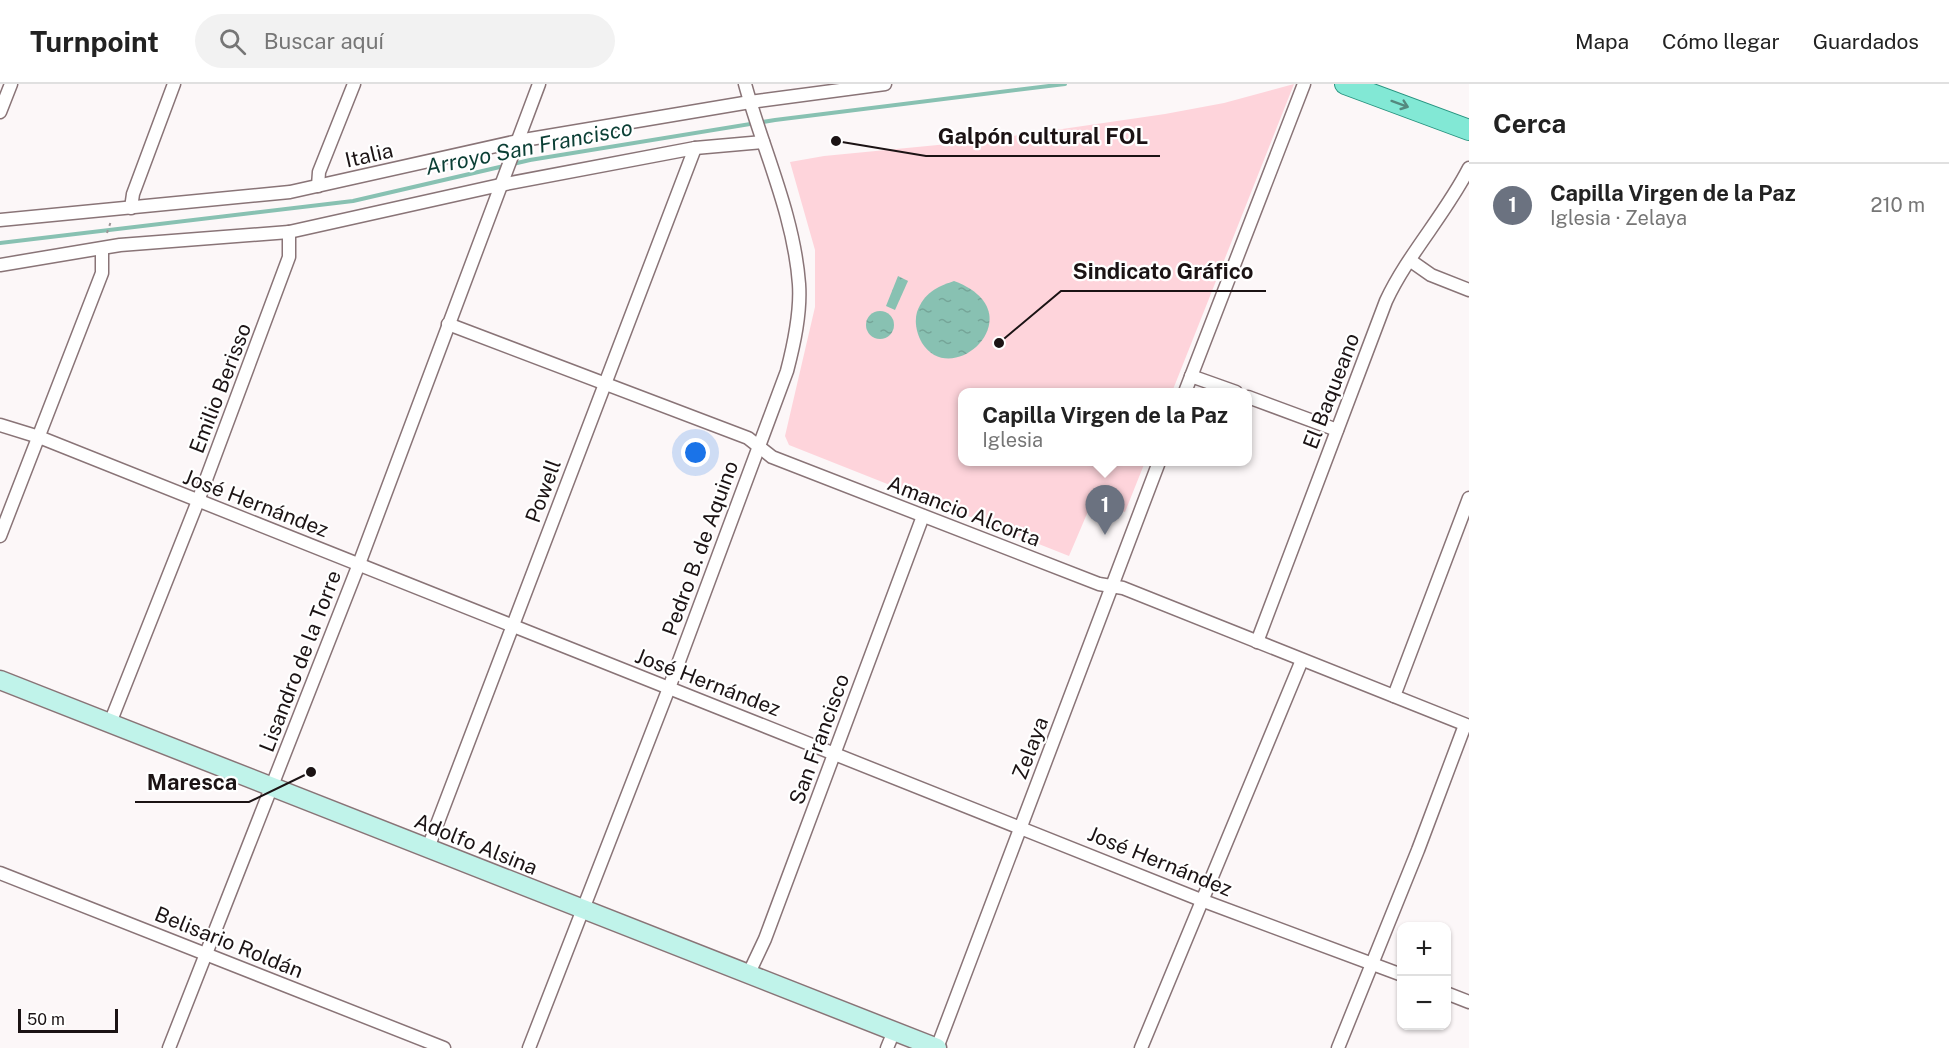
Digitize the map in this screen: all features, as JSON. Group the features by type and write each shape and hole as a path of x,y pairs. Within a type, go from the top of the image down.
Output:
{"main road":[{"path":"1345,84 1469,130"}],"street":[{"path":"0,112 11,84"},
{"path":"131,208 133,194 174,84"},
{"path":"318,186 320,172 354,84"},
{"name":"Lisandro de la Torre","path":"169,1048 358,564 539,84"},
{"name":"Pedro B. de Aquino","path":"529,1048 669,688 787,371 794,346 799,286 785,213 746,84"},
{"name":"Italia","path":"0,220 290,192 516,147 885,84"},
{"path":"1187,388 1304,84"},
{"path":"0,266 104,245 289,232 503,180 762,136"},
{"name":"Powell","path":"429,848 695,148"},
{"name":"El Baqueano","path":"1257,642 1386,302 1447,207 1469,168"},
{"name":"Emilio Berisso","path":"110,723 198,501 289,257 289,232"},
{"path":"0,536 102,273 104,245"},
{"path":"1411,261 1431,275 1469,290"},
{"name":"Amancio Alcorta","path":"448,324 748,438 772,457 1099,584 1123,588 1467,725"},
{"path":"1191,376 1223,388"},
{"path":"1252,398 1337,430"},
{"name":"José Hernández","path":"0,425 39,437 513,627 1021,826 1202,900 1397,973"},
{"name":"Zelaya","path":"937,1048 1157,466"},
{"path":"1394,696 1469,498"},
{"name":"San Francisco","path":"748,975 765,939 836,753 923,516"},
{"path":"1141,1048 1302,660"},
{"name":"Adolfo Alsina","path":"0,680 748,975 891,1040 937,1048"},
{"path":"1338,1048 1467,725"},
{"name":"Belisario Roldán","path":"0,873 444,1048"},
{"path":"1451,995 1469,1002"}],"path":[{"path":"104,245 112,217"}],"shaded area":[{"path":"1294,84 1174,388 958,388 958,466 1143,466 1125,512 1092,502 1069,556 789,445 785,436 815,307 815,250 790,162 824,156 979,141 1165,114 1224,103"}],"water":[{"path":"898,276 908,281 895,310 886,306"},
{"path":"954,281 978,295 988,311 989,327 981,342 968,353 952,358 936,356 922,343 917,332 917,312 927,295 936,288"},
{"path":"880,311 890,315 894,325 890,335 880,339 870,335 866,325 870,315"}],"waterway":[{"name":"Arroyo San Francisco","path":"0,243 353,201 530,160 775,120 1065,84"}],"place":[{"name":"Galpón cultural FOL","path":"836,141"},
{"name":"Sindicato Gráfico","path":"999,343"},
{"name":"Capilla Virgen de la Paz","path":"1105,535"},
{"name":"Maresca","path":"311,772"}]}
